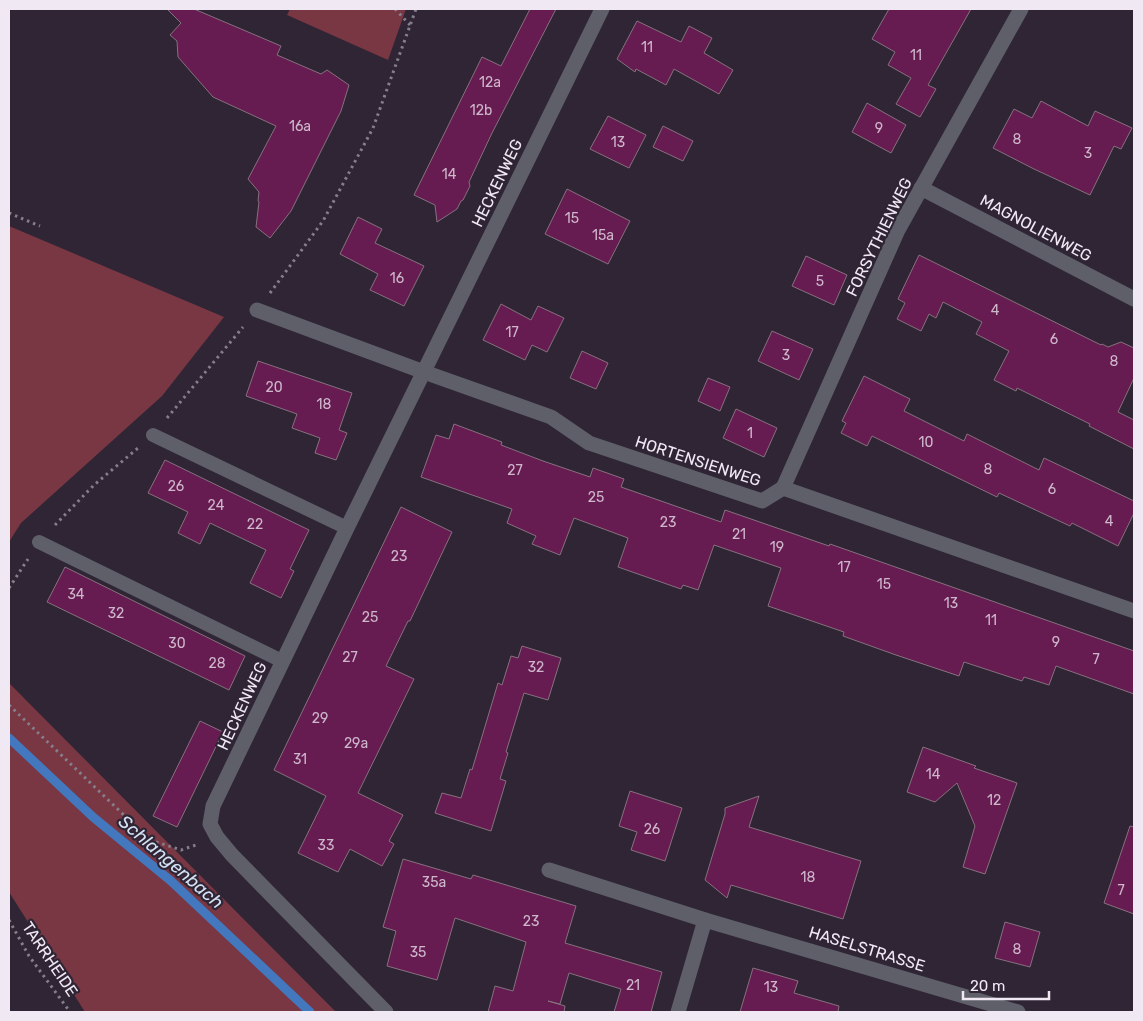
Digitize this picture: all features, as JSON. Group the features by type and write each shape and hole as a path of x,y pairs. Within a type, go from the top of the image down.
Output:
{"street":[{"name":"HECKENWEG","path":"386,1012 232,855 217,837 210,824 213,806 282,661 602,9"},
{"name":"FORSYTHIENWEG","path":"783,488 898,230 1021,9"},
{"name":"MAGNOLIENWEG","path":"921,188 1134,299"},
{"path":"257,310 424,372"},
{"name":"HORTENSIENWEG","path":"424,372 550,417 589,443 762,501 783,488 1134,610"},
{"name":"HASELSTRASSE","path":"549,870 705,920 1018,1012"},
{"path":"678,1012 705,920"}],"lane":[{"path":"153,435 347,528"},
{"path":"39,542 282,661"}],"path":[{"path":"395,9 410,25"},
{"path":"9,213 40,226"},
{"path":"9,705 150,840 182,850 217,837"},
{"name":"TARRHEIDE","path":"9,920 29,956 70,1012"}],"shaded area":[{"path":"290,9 406,9 388,60 287,15"},
{"path":"9,226 224,317 162,396 21,523 9,542"},
{"path":"9,683 336,1012 85,1012 9,892"}],"building":[{"path":"167,9 194,9 281,46 277,55 321,74 327,70 349,85 341,111 291,211 270,238 256,227 259,192 248,179 276,126 213,97 178,57 177,41 170,35 181,23"},
{"path":"530,9 556,9 492,133 469,182 470,186 463,200 457,209 437,222 435,205 414,195 482,57 501,66"},
{"path":"889,9 971,9 928,85 936,89 920,117 896,104 911,78 888,65 895,52 872,39"},
{"path":"637,21 681,42 689,26 712,38 704,53 733,70 719,94 674,69 666,85 636,69 635,72 617,59"},
{"path":"1041,101 1088,126 1095,111 1132,128 1121,149 1114,146 1090,195 993,148 1014,109 1032,118"},
{"path":"867,103 906,125 891,153 852,132"},
{"path":"608,116 646,135 629,168 590,149"},
{"path":"663,126 693,141 683,161 653,147"},
{"path":"567,189 630,221 608,264 545,234"},
{"path":"358,217 382,229 375,243 424,266 404,306 370,290 378,274 340,254"},
{"path":"919,255 1101,345 1108,347 1121,342 1134,348 1134,378 1118,412 1134,420 1134,449 1089,426 1090,424 1017,388 1016,391 994,380 1009,351 976,334 982,322 943,302 936,318 929,314 921,331 897,319 905,303 898,299"},
{"path":"806,256 847,275 834,305 792,286"},
{"path":"501,304 531,320 538,306 564,318 547,352 532,345 525,360 483,340"},
{"path":"772,331 813,349 799,380 758,361"},
{"path":"582,351 608,363 596,389 570,378"},
{"path":"258,361 352,393 339,430 347,433 336,460 315,453 320,438 292,428 297,414 246,396"},
{"path":"864,376 910,399 904,411 964,441 967,434 1039,470 1044,458 1134,501 1134,513 1118,546 1072,523 1070,526 999,493 997,497 872,436 867,446 841,433 846,423 842,421"},
{"path":"708,378 730,387 720,411 698,401"},
{"path":"736,409 777,428 764,457 723,438"},
{"path":"454,424 502,442 501,445 590,477 593,468 624,479 621,487 721,522 725,510 829,546 830,544 1134,651 1134,694 1056,666 1049,685 1024,677 1022,681 964,662 959,676 896,655 843,636 844,632 768,606 781,568 714,545 698,590 683,585 681,589 618,567 628,538 574,518 560,555 532,544 536,536 507,523 512,509 421,477 436,435 449,439"},
{"path":"165,460 309,530 290,569 294,571 281,598 250,583 266,550 210,523 200,544 178,533 188,512 148,493"},
{"path":"401,507 452,532 410,621 408,621 386,666 414,679 358,793 403,815 389,841 394,844 382,866 350,849 338,872 298,853 326,796 274,770"},
{"path":"65,567 245,656 229,690 47,602"},
{"path":"522,646 561,658 548,700 524,693 506,752 508,753 500,779 506,781 491,831 435,813 442,793 461,798 470,769 472,770 498,683 502,685 511,656 518,658"},
{"path":"200,721 223,732 177,827 153,816"},
{"path":"923,747 1017,783 985,874 963,867 975,826 957,783 935,802 907,792"},
{"path":"630,791 682,808 665,861 631,850 637,832 619,826"},
{"path":"759,796 749,827 861,861 843,919 731,885 727,898 705,880 725,814 725,808"},
{"path":"1130,826 1134,827 1134,914 1104,903"},
{"path":"403,859 471,879 473,875 576,906 565,943 662,972 651,1012 614,1012 621,989 569,973 560,1004 548,1001 565,1006 564,1012 488,1012 495,986 513,991 526,942 455,918 437,980 387,966 396,931 383,927"},
{"path":"1005,922 1040,932 1030,967 995,958"},
{"path":"753,968 798,981 794,993 839,1006 838,1012 740,1012"}],"waterway":[{"name":"Schlangenbach","path":"9,738 93,817 171,881 310,1012"}]}
